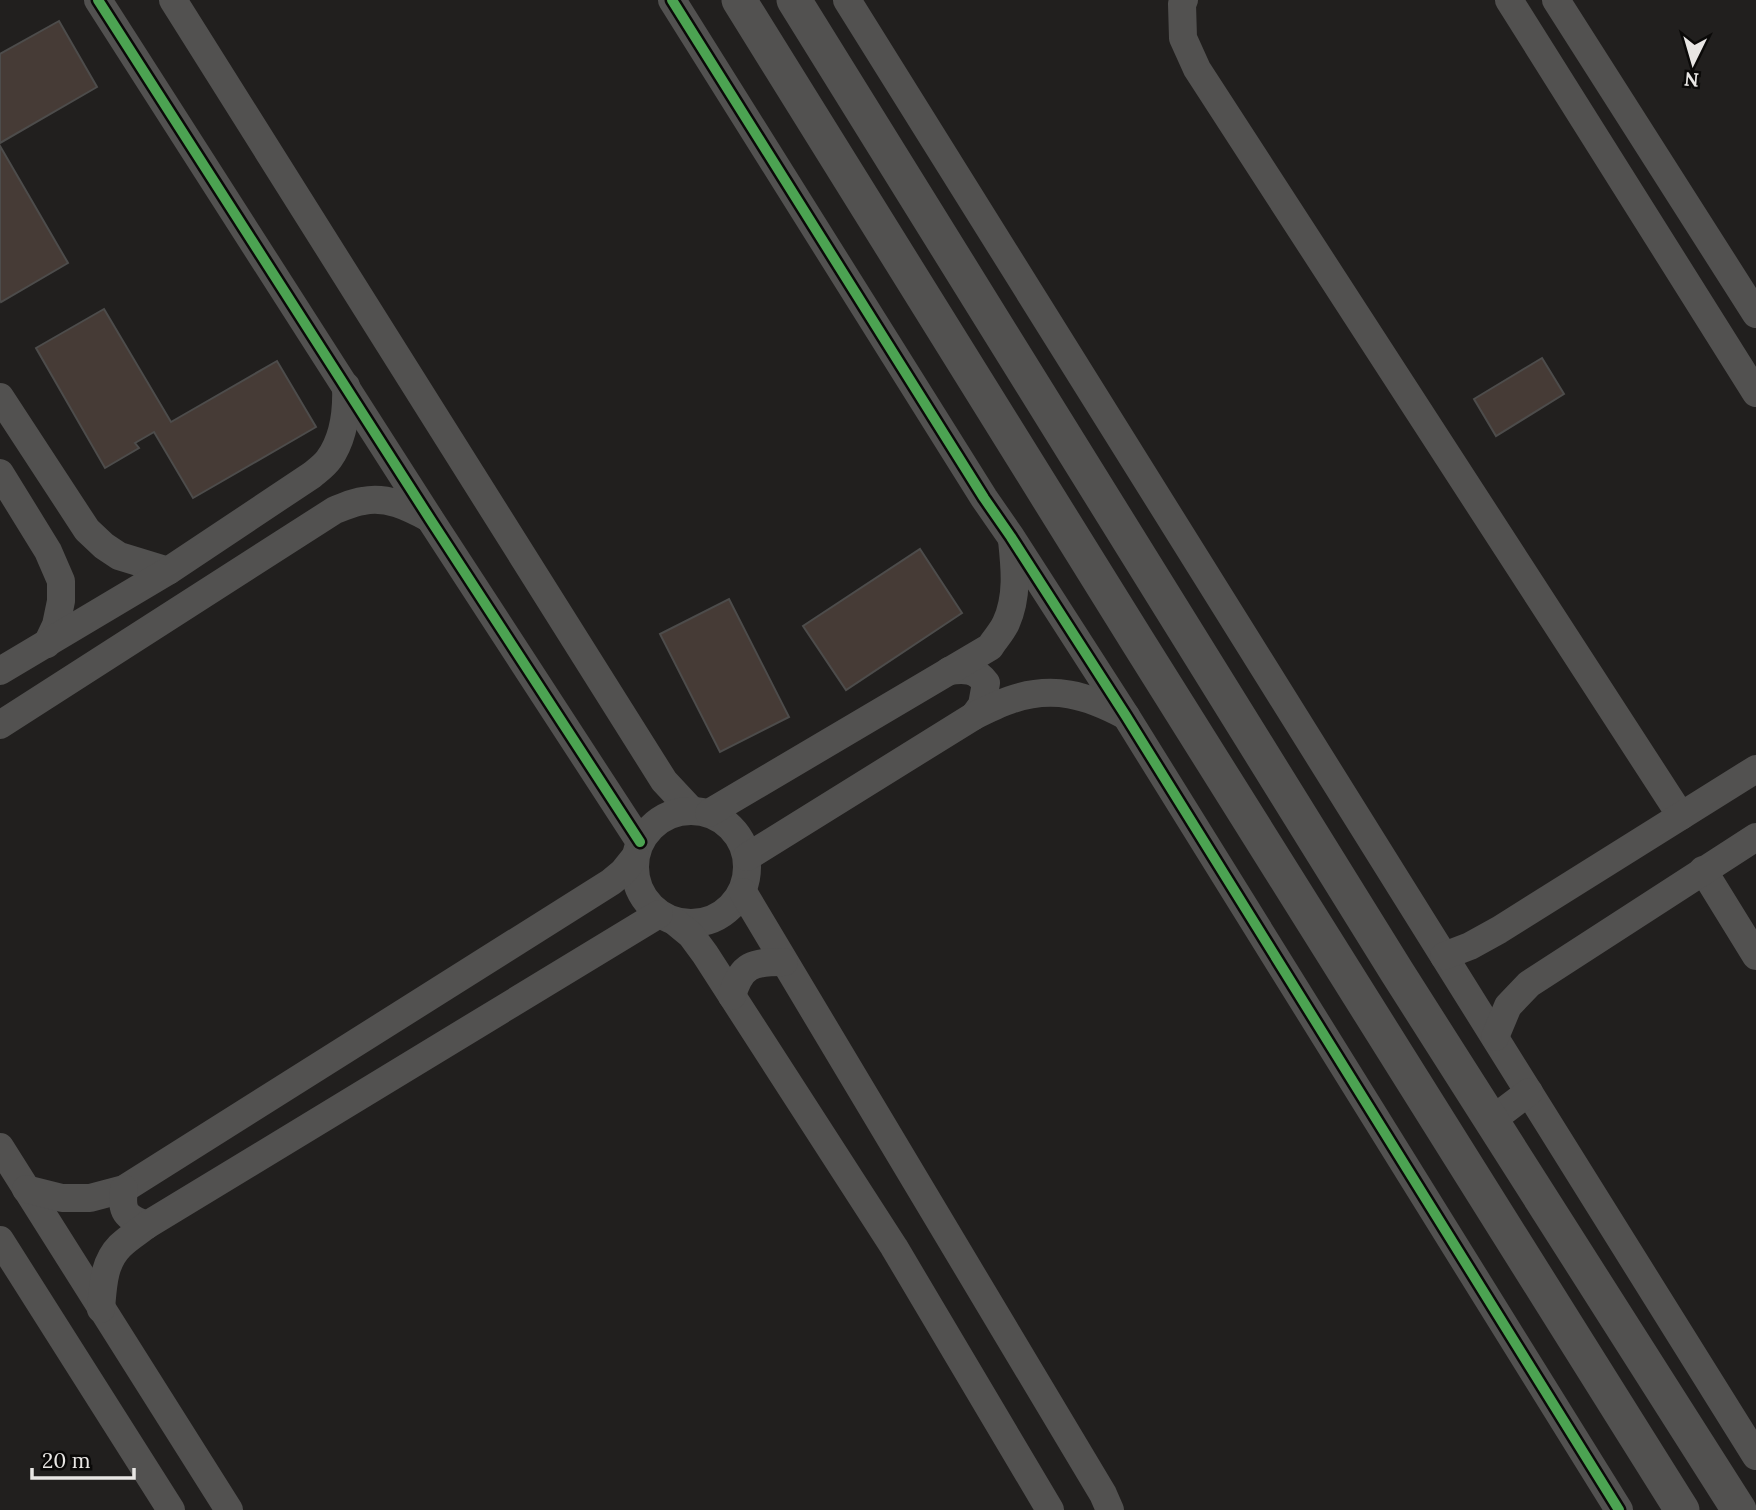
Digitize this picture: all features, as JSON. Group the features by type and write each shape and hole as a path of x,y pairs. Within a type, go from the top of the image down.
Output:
{"street":[{"path":"98,0 346,386 638,850 635,874 647,903 691,935 732,996 894,1247 1050,1510"},
{"path":"101,1309 108,1265 119,1247 147,1226 666,917 690,924 719,917 743,892 748,874 742,841 732,828 701,812 664,781 173,0"},
{"path":"672,0 984,498 1012,537 1126,716 1619,1510"},
{"path":"739,0 1682,1510"},
{"path":"794,0 1397,972 1739,1510"},
{"path":"846,0 1756,1456"},
{"path":"1184,0 1183,38 1197,69 1682,816"},
{"path":"1509,0 1756,393"},
{"path":"1556,0 1756,314"},
{"path":"0,671 168,571 312,475 329,459 342,435 346,386"},
{"path":"0,397 87,530 119,556 168,571"},
{"path":"0,473 48,551 61,581 61,601 56,625 47,644"},
{"path":"312,475 322,475 332,481 338,498 335,510"},
{"path":"0,725 335,510 363,500 386,500 405,505 430,519"},
{"path":"48,551 69,552 77,548 87,530"},
{"path":"26,1189 62,1198 90,1198 124,1189 611,882 624,872 650,829 662,819 677,813 701,812 990,647 1005,624 1013,598 1016,569 1012,537"},
{"path":"949,671 972,671 986,683 982,705 974,716"},
{"path":"747,857 974,716 1010,700 1040,693 1070,694 1100,702 1126,716"},
{"path":"1444,956 1500,930 1756,769"},
{"path":"1494,1037 1508,1006 1529,984 1756,837"},
{"path":"1703,870 1756,956"},
{"path":"743,892 1103,1493 1110,1510"},
{"path":"732,996 741,973 748,967 758,962 784,962"},
{"path":"1492,1120 1529,1092"},
{"path":"0,1147 229,1510"},
{"path":"124,1189 123,1208 126,1215 147,1226"},
{"path":"0,1240 171,1510"}],"building":[{"path":"59,21 97,87 0,143 0,54"},
{"path":"0,146 68,263 1,302 0,300"},
{"path":"104,309 171,422 277,361 316,427 193,498 154,432 135,443 139,448 105,468 36,348"},
{"path":"1542,358 1564,394 1496,436 1474,399"},
{"path":"920,549 962,613 846,690 803,626"},
{"path":"729,599 789,717 720,752 660,634"}],"cycle path":[{"path":"98,0 640,842"},
{"path":"672,0 984,498 1126,716 1619,1510"}]}
